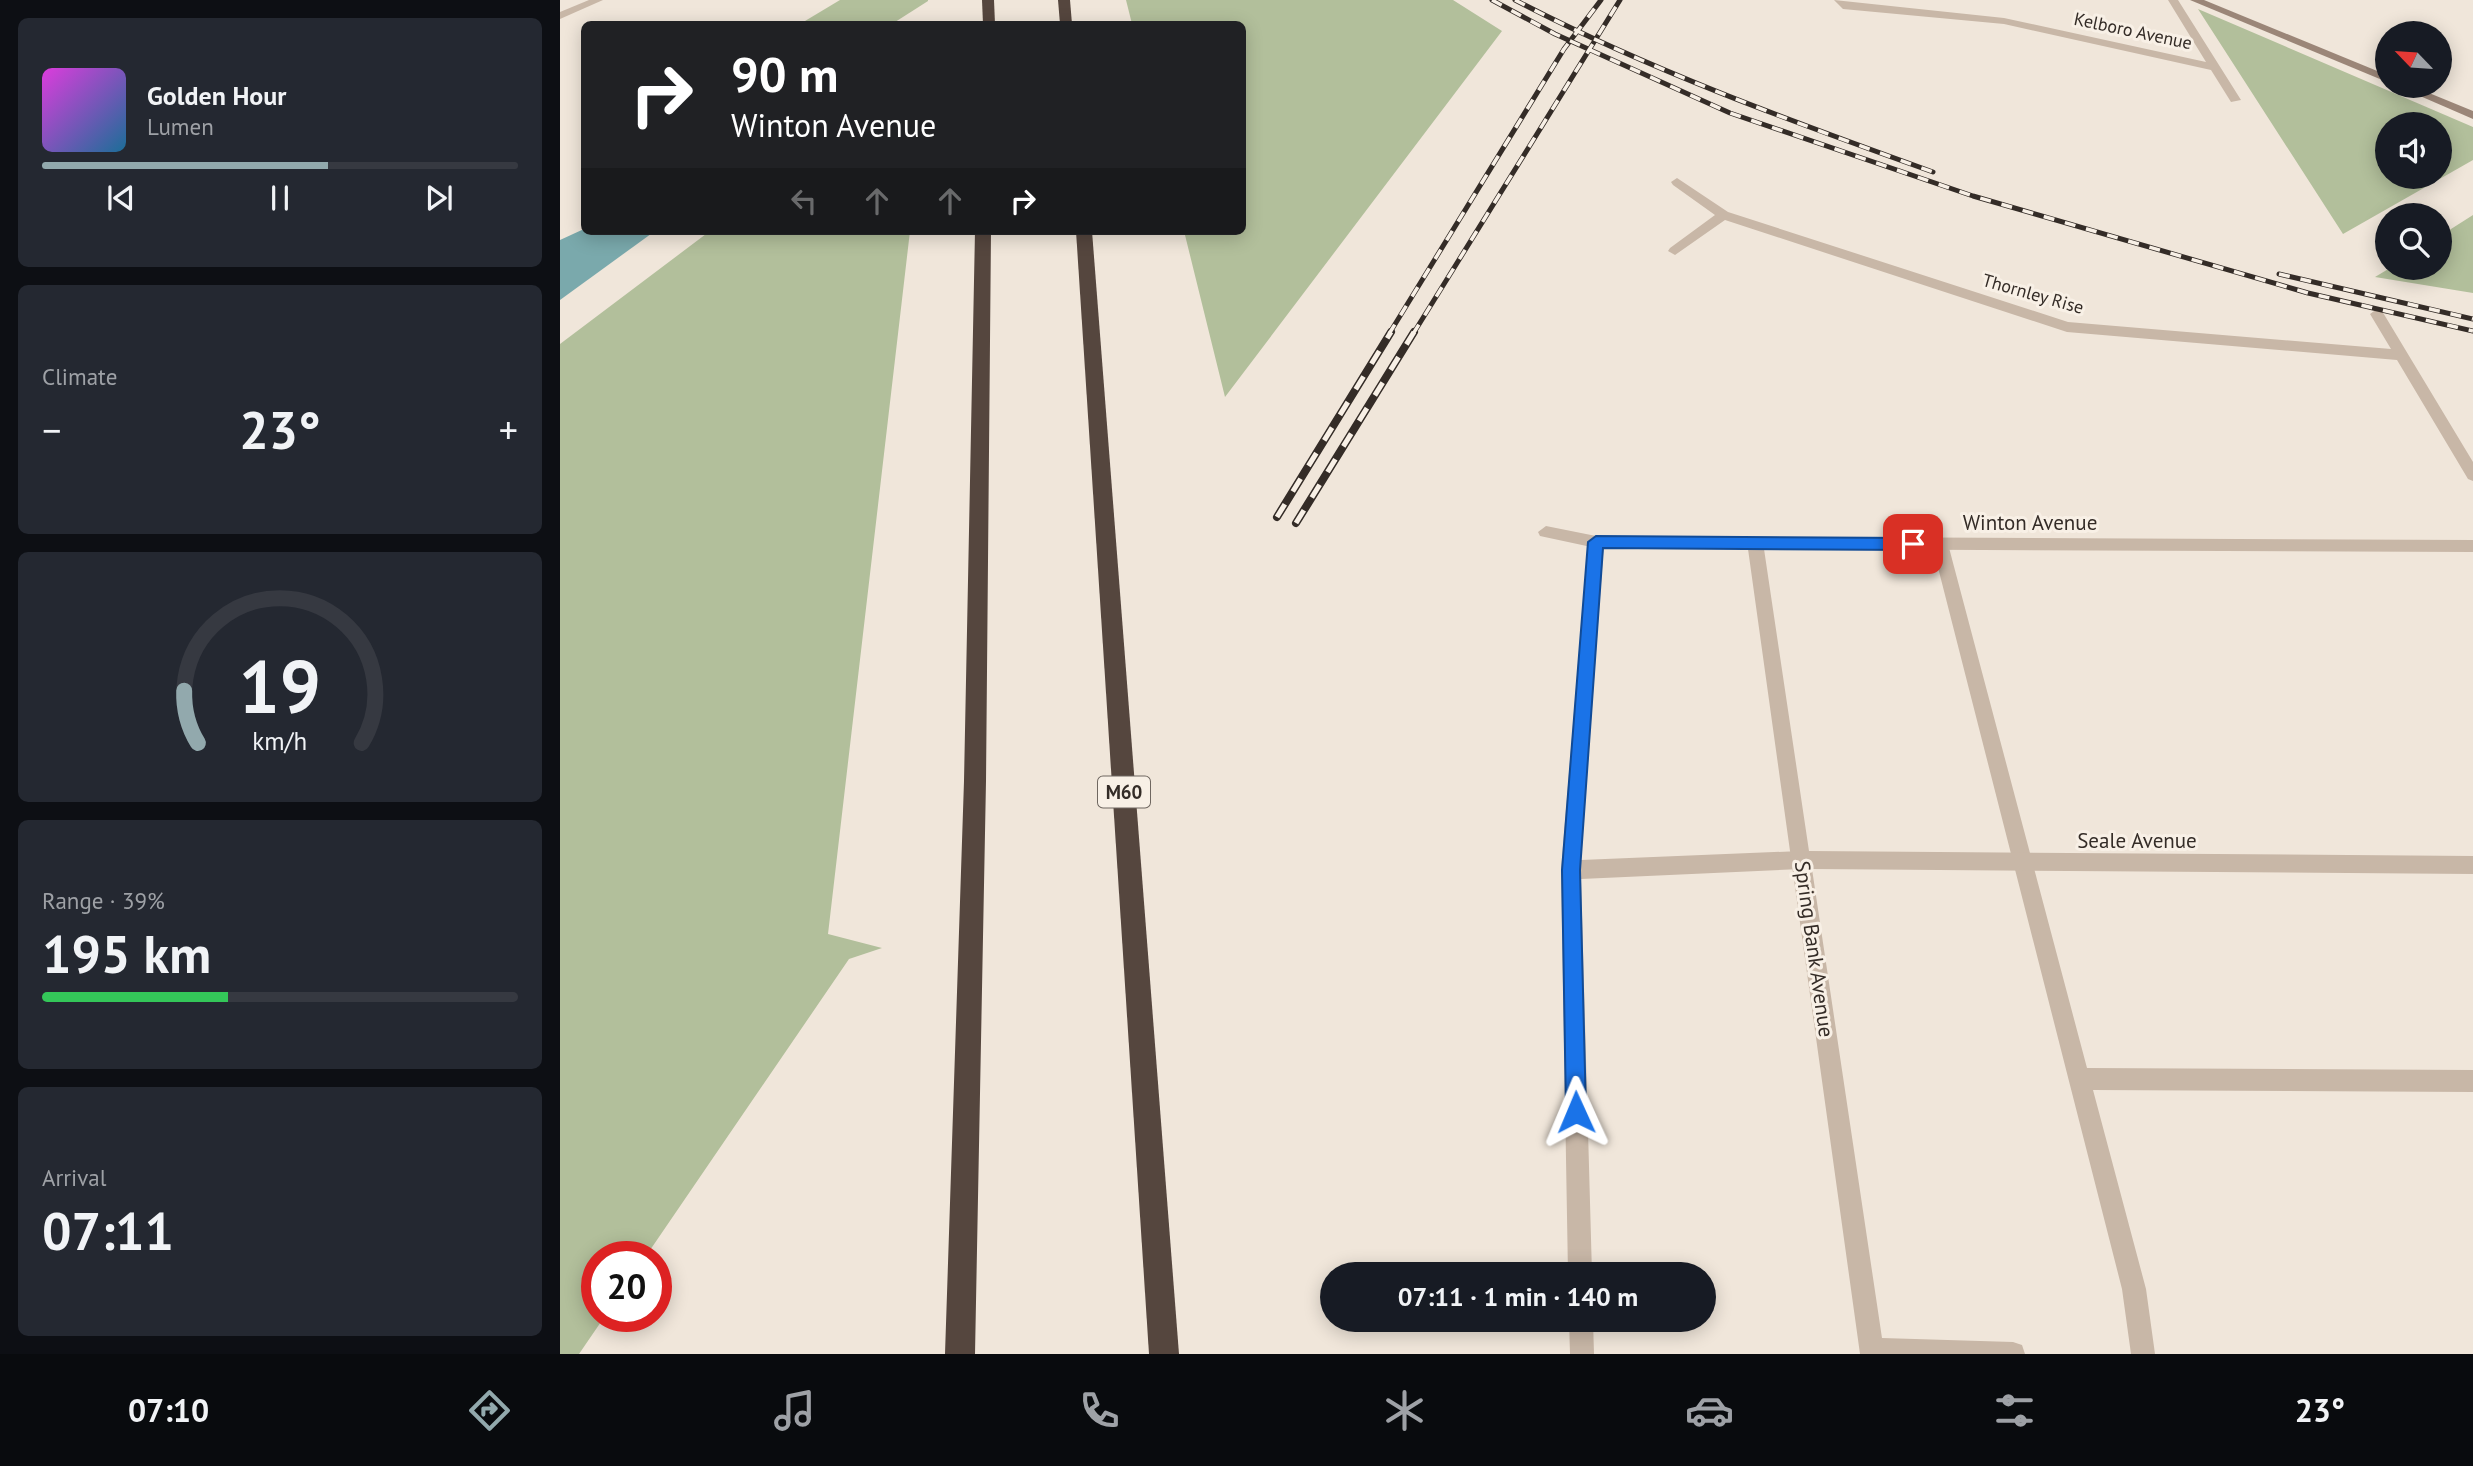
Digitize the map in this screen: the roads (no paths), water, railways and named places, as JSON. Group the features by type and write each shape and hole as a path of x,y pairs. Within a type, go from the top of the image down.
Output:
{"highway":[{"path":"988,0 989,21"},
{"path":"1064,0 1066,21"},
{"path":"960,1354 975,781 983,235"},
{"name":"M60","path":"1084,235 1164,1354"}],"main road":[{"path":"2195,0 2375,74"},
{"path":"2432,98 2473,115"}],"street":[{"path":"560,16 598,0"},
{"name":"Kelboro Avenue","path":"1839,0 1843,6 2004,21 2214,67"},
{"path":"2173,0 2235,100"},
{"name":"Thornley Rise","path":"1677,182 1723,215 2067,327 2401,355"},
{"path":"1675,251 1723,215"},
{"path":"2377,314 2473,475"},
{"name":"Winton Avenue","path":"1546,532 1596,542 2473,546"},
{"path":"1580,1262 1571,870 1596,542"},
{"name":"Spring Bank Avenue","path":"1755,544 1872,1352"},
{"path":"1940,544 2134,1289 2143,1354"},
{"name":"Seale Avenue","path":"1571,870 1801,860 2473,864"},
{"path":"2080,1079 2473,1081"},
{"path":"1581,1332 1582,1354"},
{"path":"1872,1352 2012,1354"}],"water":[{"path":"581,230 581,235 649,235 560,300 560,240"}],"railway":[{"path":"1492,0 1570,41"},
{"path":"1515,0 1578,31"},
{"path":"1578,31 1601,0"},
{"path":"1596,39 1620,0"},
{"path":"1570,41 1578,31"},
{"path":"1578,31 1596,39"},
{"path":"1589,49 1596,39"},
{"path":"1596,39 1774,114 1933,172"},
{"path":"1389,334 1570,41"},
{"path":"1570,41 1589,49"},
{"path":"1413,334 1589,49"},
{"path":"1589,49 1730,113 1973,196 2308,293 2473,331"},
{"path":"2279,274 2473,319"},
{"path":"1277,517 1391,332"},
{"path":"1296,523 1414,332"}]}
